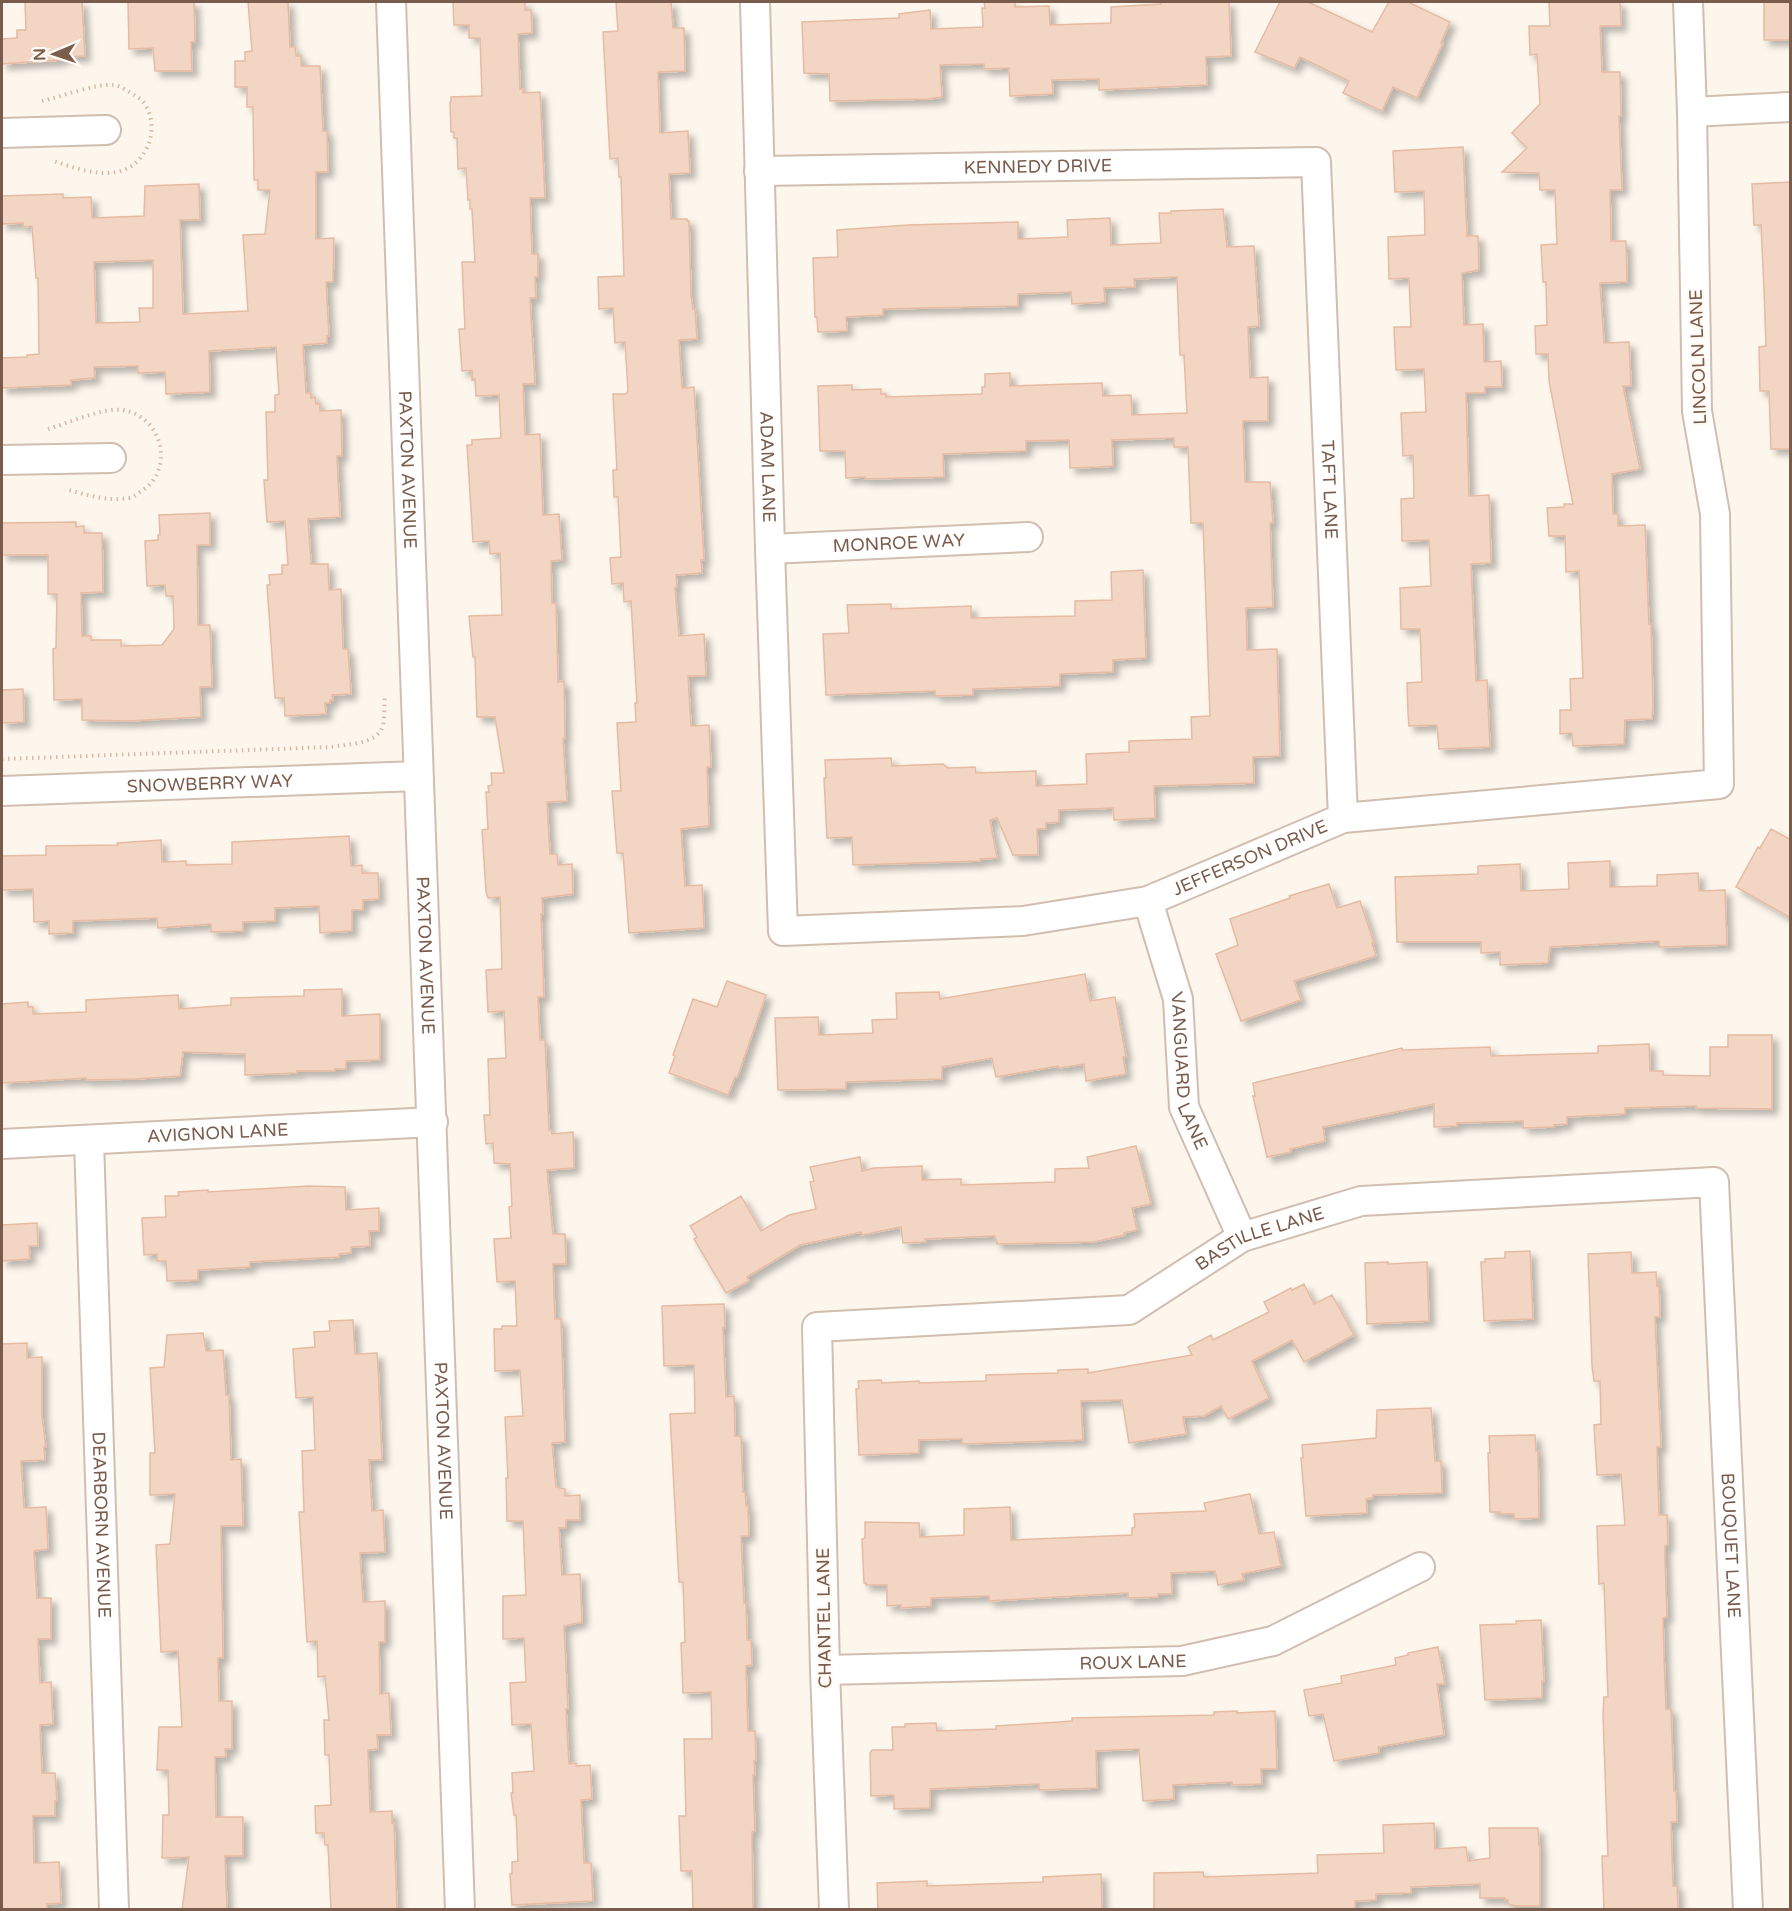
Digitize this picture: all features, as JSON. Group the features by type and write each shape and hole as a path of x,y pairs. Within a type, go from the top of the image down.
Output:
{"street":[{"name":"PAXTON AVENUE","path":"391,2 460,1910"},
{"name":"ADAM LANE","path":"755,2 783,931"},
{"name":"LINCOLN LANE","path":"1688,2 1697,411 1715,514 1719,784"},
{"path":"1692,112 1791,107"},
{"path":"2,133 106,130"},
{"name":"KENNEDY DRIVE","path":"759,171 1316,162"},
{"name":"TAFT LANE","path":"1316,162 1343,818"},
{"path":"2,460 111,458"},
{"name":"MONROE WAY","path":"770,549 1028,537"},
{"name":"SNOWBERRY WAY","path":"2,791 418,776"},
{"name":"JEFFERSON DRIVE","path":"783,931 1023,921 1148,901 1343,818 1719,784"},
{"name":"VANGUARD LANE","path":"1148,901 1178,999 1184,1107 1242,1237"},
{"name":"AVIGNON LANE","path":"2,1144 433,1122"},
{"name":"DEARBORN AVENUE","path":"89,1141 114,1910"},
{"name":"BASTILLE LANE","path":"818,1326 1129,1310 1242,1237 1361,1200 1714,1182"},
{"name":"BOUQUET LANE","path":"1714,1182 1748,1910"},
{"name":"CHANTEL LANE","path":"818,1326 825,1670 834,1910"},
{"name":"ROUX LANE","path":"825,1670 1182,1661 1273,1641 1420,1567"}],"path":[{"path":"2,759 331,747 358,743 378,735 382,727 386,694"}],"building":[{"path":"25,2 82,2 85,56 2,64 2,39 17,38 17,30 26,30"},
{"path":"128,2 194,2 195,42 191,42 192,71 155,71 153,48 129,49"},
{"path":"248,2 288,2 290,47 295,47 296,56 301,56 301,66 320,66 323,131 327,131 328,172 316,172 316,239 334,238 333,282 326,282 329,336 327,336 327,343 303,345 306,393 311,393 311,398 315,397 316,404 320,404 320,411 341,410 342,456 337,456 340,517 308,519 311,564 328,564 329,590 341,589 343,649 348,649 351,694 332,695 333,700 325,703 326,714 285,716 284,698 275,698 267,585 270,585 269,575 282,574 282,565 288,565 285,521 267,522 264,480 268,480 266,412 275,412 275,395 279,394 276,347 209,351 210,392 166,394 165,372 138,373 138,366 94,367 95,378 71,380 71,385 2,388 2,358 39,354 38,278 36,278 32,226 23,227 23,223 2,224 2,196 63,194 63,198 91,197 92,218 144,216 145,186 199,184 200,220 180,220 183,314 248,311 243,235 265,234 270,190 258,190 258,180 254,180 253,107 247,107 247,87 235,87 235,61 245,61 245,52 252,51","holes":["153,260 153,308 139,308 140,322 96,323 94,262"]},
{"path":"453,2 525,2 525,10 531,10 532,33 518,34 520,89 523,89 523,93 540,92 545,198 530,198 532,254 538,254 538,277 535,277 536,298 530,298 535,384 523,384 525,435 540,434 543,515 559,514 562,560 551,561 552,603 556,603 558,682 564,681 565,738 563,739 567,801 547,802 550,854 557,854 558,865 572,864 573,894 542,898 544,997 538,997 540,1040 545,1040 549,1130 552,1134 573,1132 574,1168 547,1170 553,1234 565,1234 566,1264 553,1264 555,1319 561,1319 565,1442 552,1443 556,1487 565,1489 565,1496 580,1495 580,1520 566,1520 566,1528 559,1528 562,1575 580,1574 582,1622 564,1626 568,1709 566,1709 569,1764 590,1765 592,1799 581,1800 584,1863 591,1863 593,1901 512,1905 510,1874 512,1874 512,1862 518,1861 516,1815 514,1815 511,1793 513,1793 512,1773 534,1771 531,1724 512,1725 510,1683 526,1682 524,1638 503,1639 503,1596 526,1595 523,1521 507,1521 506,1478 508,1478 505,1417 523,1416 520,1370 495,1371 494,1329 502,1329 502,1326 517,1326 515,1281 497,1282 494,1239 511,1238 510,1164 494,1163 493,1143 486,1144 484,1115 490,1115 488,1059 506,1058 504,1011 488,1012 486,970 502,969 500,897 488,898 486,891 482,830 488,829 486,792 489,792 488,786 492,785 491,773 504,773 495,717 477,717 475,657 473,657 469,616 502,615 500,553 490,554 489,541 473,542 467,445 472,445 472,440 501,438 499,395 476,396 472,370 462,371 459,329 465,329 462,262 475,262 472,209 470,209 470,200 468,200 466,168 458,169 457,138 454,138 454,132 451,132 450,102 451,97 482,96 480,38 469,38 469,25 454,25"},
{"path":"616,2 671,2 673,28 684,28 685,71 658,72 660,133 688,131 690,173 669,174 671,219 689,221 691,296 693,309 695,309 697,339 679,340 682,388 694,387 704,560 701,560 702,573 676,575 677,587 675,588 679,636 704,634 706,676 688,676 691,726 709,725 711,767 707,767 709,826 681,829 685,886 702,885 704,928 629,933 623,853 617,853 612,791 621,791 617,723 636,722 635,703 637,703 631,601 624,602 623,583 612,584 610,558 621,557 618,497 614,497 613,470 617,470 613,394 626,394 628,391 625,342 615,343 613,308 599,309 598,277 624,276 621,177 619,177 618,158 610,159 603,32 618,31"},
{"path":"984,2 1015,2 1015,7 1049,6 1050,25 1111,23 1111,7 1161,4 1161,2 1229,2 1231,56 1206,57 1207,85 1099,90 1099,79 1052,80 1053,94 1010,96 1009,68 984,69 984,64 940,65 942,97 929,99 830,101 829,74 804,73 802,22 899,18 899,14 930,10 931,29 983,27"},
{"path":"1280,2 1308,2 1372,32 1389,2 1408,2 1450,22 1441,43 1443,43 1417,98 1393,87 1382,111 1343,93 1349,81 1300,57 1294,68 1255,52"},
{"path":"1549,2 1620,2 1621,26 1600,26 1602,72 1620,72 1622,190 1610,190 1611,241 1626,241 1627,282 1600,283 1604,343 1629,342 1631,386 1623,386 1640,469 1612,474 1613,514 1618,514 1618,526 1645,525 1653,706 1652,719 1625,720 1624,744 1573,746 1572,733 1560,734 1560,710 1571,710 1570,679 1583,678 1579,571 1566,572 1565,536 1549,536 1547,508 1573,504 1549,381 1548,354 1536,354 1535,326 1547,325 1546,282 1543,282 1541,245 1557,244 1555,190 1540,190 1539,173 1502,172 1527,148 1512,133 1540,104 1537,54 1530,55 1529,26 1550,26"},
{"path":"1764,2 1791,2 1791,40 1764,40"},
{"path":"1463,147 1467,236 1478,236 1479,270 1462,273 1464,325 1483,324 1484,362 1501,361 1502,387 1485,387 1485,393 1466,393 1469,496 1489,495 1491,563 1471,564 1476,681 1487,680 1490,747 1439,749 1437,725 1409,726 1407,683 1422,682 1420,629 1401,629 1400,588 1431,586 1429,540 1402,541 1401,499 1414,498 1413,455 1403,456 1401,413 1426,412 1424,369 1396,370 1394,327 1411,327 1409,278 1389,279 1388,237 1425,235 1424,191 1395,192 1393,151"},
{"path":"1791,182 1791,449 1771,449 1769,391 1760,391 1759,347 1766,346 1764,289 1761,225 1754,225 1752,184"},
{"path":"1223,209 1227,247 1254,246 1259,326 1248,327 1250,378 1268,377 1268,421 1243,421 1245,482 1270,482 1273,523 1270,523 1273,607 1246,608 1247,650 1277,649 1280,756 1253,757 1254,783 1154,786 1155,818 1114,820 1113,808 1059,810 1059,822 1046,823 1046,829 1037,829 1038,855 1013,855 997,818 990,820 997,858 980,859 980,861 853,865 852,837 827,838 825,760 891,758 892,766 943,764 948,768 975,767 976,773 1036,771 1036,786 1087,784 1086,754 1129,752 1129,741 1192,739 1191,717 1210,716 1203,523 1191,523 1188,447 1174,447 1174,438 1112,440 1113,466 1099,467 1070,468 1069,440 1026,441 1026,451 943,454 944,477 846,478 845,451 820,451 818,386 852,385 852,390 881,389 881,394 886,394 886,397 982,394 982,387 985,387 985,374 1010,373 1010,386 1102,383 1103,396 1131,395 1132,415 1187,413 1184,355 1180,355 1177,277 1134,279 1135,287 1104,288 1105,302 1072,304 1071,292 1018,294 1018,306 883,309 883,315 846,317 847,331 818,332 817,317 815,317 813,258 838,257 837,230 908,225 1018,222 1018,239 1068,237 1067,220 1110,218 1111,245 1161,243 1159,213"},
{"path":"210,513 210,545 197,545 198,625 210,625 212,687 200,687 201,717 128,721 82,720 82,699 54,700 53,649 56,648 57,594 48,594 48,555 2,555 2,523 76,522 76,527 84,526 84,533 102,533 103,592 81,593 82,636 91,636 91,640 121,640 121,646 162,645 174,629 173,596 166,596 165,585 147,586 145,541 158,540 159,515"},
{"path":"1143,570 1146,658 1113,660 1113,672 1060,674 1060,686 973,689 973,695 935,696 935,691 826,695 823,634 849,633 847,605 891,604 891,609 971,606 971,618 1075,616 1075,601 1112,600 1111,572"},
{"path":"23,689 24,722 2,723 2,690"},
{"path":"1771,829 1791,840 1791,918 1736,887 1758,847 1760,848"},
{"path":"349,836 351,866 362,865 362,873 378,873 379,899 363,900 363,910 352,910 352,931 320,933 319,906 275,908 275,921 243,922 243,931 211,932 211,924 158,928 157,918 73,921 73,933 49,934 49,921 34,922 33,889 2,890 2,856 46,855 46,846 118,845 117,843 161,840 162,862 186,861 186,865 232,864 232,842"},
{"path":"1610,861 1610,887 1657,886 1657,875 1698,873 1699,891 1725,890 1727,945 1659,947 1659,941 1550,947 1548,963 1500,965 1500,952 1481,953 1481,942 1397,942 1395,877 1478,874 1478,866 1520,864 1521,891 1569,889 1568,863"},
{"path":"1329,884 1337,908 1360,901 1376,956 1294,981 1301,1000 1241,1021 1216,954 1238,945 1230,919 1290,898 1289,896"},
{"path":"1085,974 1090,1001 1115,997 1126,1057 1123,1057 1126,1074 1086,1081 1084,1064 1059,1068 1058,1066 996,1077 992,1058 942,1067 942,1079 846,1082 846,1089 778,1090 775,1018 818,1017 819,1035 873,1033 872,1020 897,1019 896,993 939,992 940,999"},
{"path":"727,981 766,995 737,1078 735,1077 728,1095 669,1073 693,999 717,1007"},
{"path":"342,989 342,1016 380,1014 380,1060 346,1061 346,1069 335,1069 334,1071 245,1075 245,1054 183,1052 180,1076 2,1083 2,1004 28,1002 28,1007 33,1007 33,1014 86,1012 86,1000 178,995 179,1009 231,1005 231,998 304,996 304,990"},
{"path":"1728,1035 1772,1035 1772,1109 1696,1108 1696,1106 1625,1108 1625,1114 1567,1117 1567,1124 1554,1125 1554,1127 1523,1128 1523,1121 1457,1123 1457,1126 1434,1127 1434,1104 1323,1127 1325,1141 1267,1157 1253,1096 1255,1096 1253,1083 1402,1048 1403,1050 1490,1047 1491,1056 1598,1053 1598,1046 1649,1044 1650,1071 1663,1071 1663,1075 1710,1076 1710,1047 1728,1047"},
{"path":"1136,1146 1151,1204 1132,1208 1137,1230 1094,1242 997,1244 995,1236 925,1239 926,1242 903,1243 901,1227 862,1235 861,1232 800,1245 747,1277 749,1281 726,1293 694,1239 697,1237 690,1226 741,1196 761,1231 789,1215 816,1209 810,1182 814,1181 810,1167 860,1157 862,1171 874,1168 922,1166 922,1180 961,1179 961,1185 1055,1182 1055,1169 1089,1168 1087,1157"},
{"path":"309,1186 345,1187 346,1210 379,1208 379,1231 369,1231 370,1246 351,1247 351,1253 339,1254 339,1257 250,1262 250,1267 198,1270 198,1280 167,1281 166,1261 157,1261 157,1254 144,1255 142,1218 166,1217 165,1196 179,1196 178,1192"},
{"path":"37,1223 38,1246 29,1246 30,1259 2,1261 2,1225"},
{"path":"1530,1251 1533,1319 1484,1321 1481,1262 1485,1262 1485,1259 1505,1258 1505,1252"},
{"path":"1631,1252 1632,1273 1656,1272 1657,1286 1659,1285 1660,1317 1655,1317 1661,1447 1657,1447 1659,1515 1667,1515 1668,1545 1665,1546 1665,1559 1667,1617 1663,1618 1664,1655 1666,1709 1671,1709 1674,1791 1676,1791 1677,1822 1671,1822 1673,1886 1677,1886 1678,1910 1604,1910 1602,1856 1608,1856 1603,1715 1604,1697 1608,1697 1604,1583 1599,1584 1597,1526 1625,1525 1621,1474 1597,1475 1594,1425 1601,1424 1600,1381 1594,1381 1592,1366 1588,1254"},
{"path":"1388,1262 1388,1264 1427,1262 1429,1321 1367,1324 1365,1263"},
{"path":"1304,1284 1314,1304 1332,1295 1354,1335 1304,1362 1292,1340 1252,1361 1269,1398 1228,1419 1221,1406 1204,1416 1183,1417 1186,1434 1129,1443 1122,1400 1081,1401 1083,1440 962,1444 962,1439 919,1440 919,1453 859,1455 856,1389 859,1388 858,1381 881,1380 882,1383 919,1381 919,1383 986,1381 986,1375 1058,1373 1058,1370 1088,1369 1088,1373 1192,1355 1188,1347 1211,1335 1213,1340 1269,1312 1264,1302"},
{"path":"724,1304 726,1397 734,1396 735,1436 741,1436 743,1492 745,1492 746,1506 748,1506 749,1536 741,1536 747,1640 751,1640 752,1665 746,1666 748,1731 755,1731 756,1761 754,1761 755,1775 753,1775 755,1831 752,1832 753,1910 693,1910 692,1871 681,1871 679,1816 686,1816 684,1739 712,1739 711,1692 683,1693 681,1643 685,1642 683,1582 679,1582 670,1414 695,1413 694,1365 664,1366 662,1306"},
{"path":"353,1320 355,1354 377,1353 378,1365 382,1460 369,1460 372,1511 383,1510 385,1552 360,1553 363,1602 385,1601 385,1642 379,1642 380,1694 389,1693 391,1735 377,1735 378,1749 368,1750 370,1812 392,1811 397,1910 331,1910 328,1845 325,1845 324,1833 316,1833 315,1806 331,1805 329,1755 325,1755 324,1720 329,1720 325,1676 318,1677 317,1641 307,1642 299,1512 304,1512 302,1451 315,1450 313,1397 296,1398 293,1349 315,1347 314,1332 330,1331 329,1321"},
{"path":"203,1333 206,1351 223,1350 226,1395 229,1395 231,1460 241,1459 243,1526 221,1526 223,1658 218,1658 219,1701 232,1701 232,1749 225,1749 226,1757 215,1757 216,1817 243,1817 243,1856 225,1856 227,1910 182,1910 189,1857 162,1858 163,1815 169,1815 168,1770 157,1770 159,1727 182,1727 178,1651 161,1652 156,1545 170,1544 175,1494 150,1495 150,1453 155,1453 150,1368 164,1367 167,1335"},
{"path":"27,1343 27,1358 42,1357 45,1460 21,1461 24,1508 46,1507 48,1549 34,1551 37,1598 51,1598 51,1639 38,1639 40,1683 51,1682 53,1724 40,1725 42,1773 55,1773 57,1801 55,1801 55,1816 33,1816 34,1863 59,1862 61,1903 47,1904 47,1910 2,1910 2,1344"},
{"path":"1431,1408 1435,1461 1441,1461 1442,1493 1373,1495 1373,1498 1366,1499 1367,1513 1306,1516 1302,1445 1376,1438 1377,1410"},
{"path":"1535,1435 1536,1451 1538,1451 1539,1518 1514,1519 1514,1514 1490,1512 1489,1436"},
{"path":"1250,1494 1259,1534 1274,1532 1281,1566 1242,1574 1244,1580 1218,1585 1215,1571 1171,1573 1172,1594 1158,1594 1158,1597 1128,1598 1128,1593 989,1601 989,1596 931,1598 931,1606 901,1608 901,1605 887,1606 887,1585 866,1585 864,1583 862,1539 865,1538 865,1522 919,1523 920,1537 964,1535 964,1509 1010,1507 1011,1540 1132,1535 1132,1528 1135,1527 1134,1514 1206,1511 1204,1503"},
{"path":"1541,1620 1544,1681 1542,1681 1542,1698 1485,1700 1480,1625 1516,1624 1516,1621"},
{"path":"1438,1647 1445,1684 1437,1684 1444,1735 1378,1747 1379,1753 1334,1761 1323,1714 1309,1716 1304,1690 1342,1683 1341,1676 1396,1665 1395,1658"},
{"path":"1237,1711 1237,1713 1275,1711 1277,1769 1261,1769 1262,1784 1232,1785 1232,1782 1173,1785 1174,1799 1143,1801 1139,1749 1096,1751 1097,1788 1039,1790 1039,1784 930,1789 930,1808 894,1809 894,1795 871,1796 870,1753 872,1750 893,1750 892,1727 905,1727 905,1724 936,1723 937,1731 996,1729 996,1726 1072,1721 1072,1718 1214,1715 1214,1712"},
{"path":"1434,1823 1435,1849 1466,1847 1468,1861 1490,1858 1489,1828 1538,1828 1540,1906 1516,1906 1508,1904 1505,1898 1480,1898 1480,1884 1411,1887 1411,1893 1376,1894 1376,1900 1355,1901 1355,1910 1154,1910 1154,1873 1203,1872 1204,1877 1318,1873 1317,1855 1384,1853 1383,1825"},
{"path":"1101,1874 1102,1910 878,1910 877,1883 927,1881 927,1886 1043,1882 1043,1877"}]}
